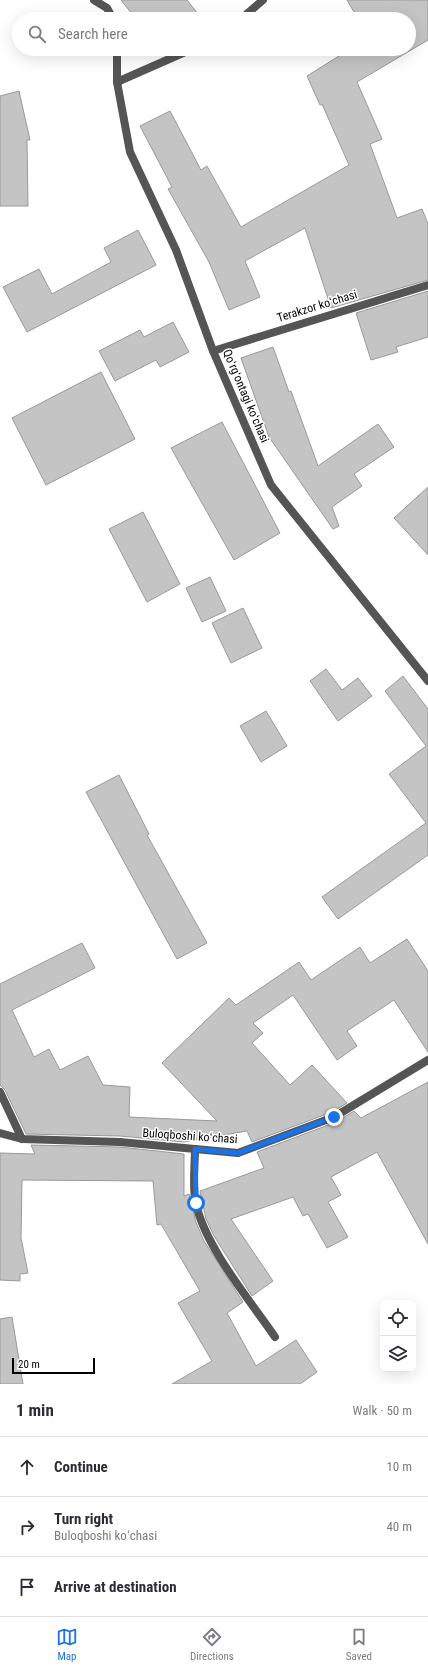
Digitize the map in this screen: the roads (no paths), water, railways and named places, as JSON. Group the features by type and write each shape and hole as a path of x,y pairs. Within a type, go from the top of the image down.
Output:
{"street":[{"path":"94,0 107,8 109,12"},
{"path":"248,12 263,0"},
{"name":"Qoʻrgʻontagi koʻchasi","path":"117,56 117,82 130,152 176,250 213,350 271,484 428,680"},
{"path":"117,82 176,56"},
{"name":"Terakzor koʻchasi","path":"213,350 428,285"},
{"name":"Buloqboshi koʻchasi","path":"0,1133 22,1139 120,1142 238,1153 334,1117 428,1060"},
{"path":"0,1092 22,1139"},
{"path":"195,1149 196,1203 204,1228 226,1265 275,1337"}]}
